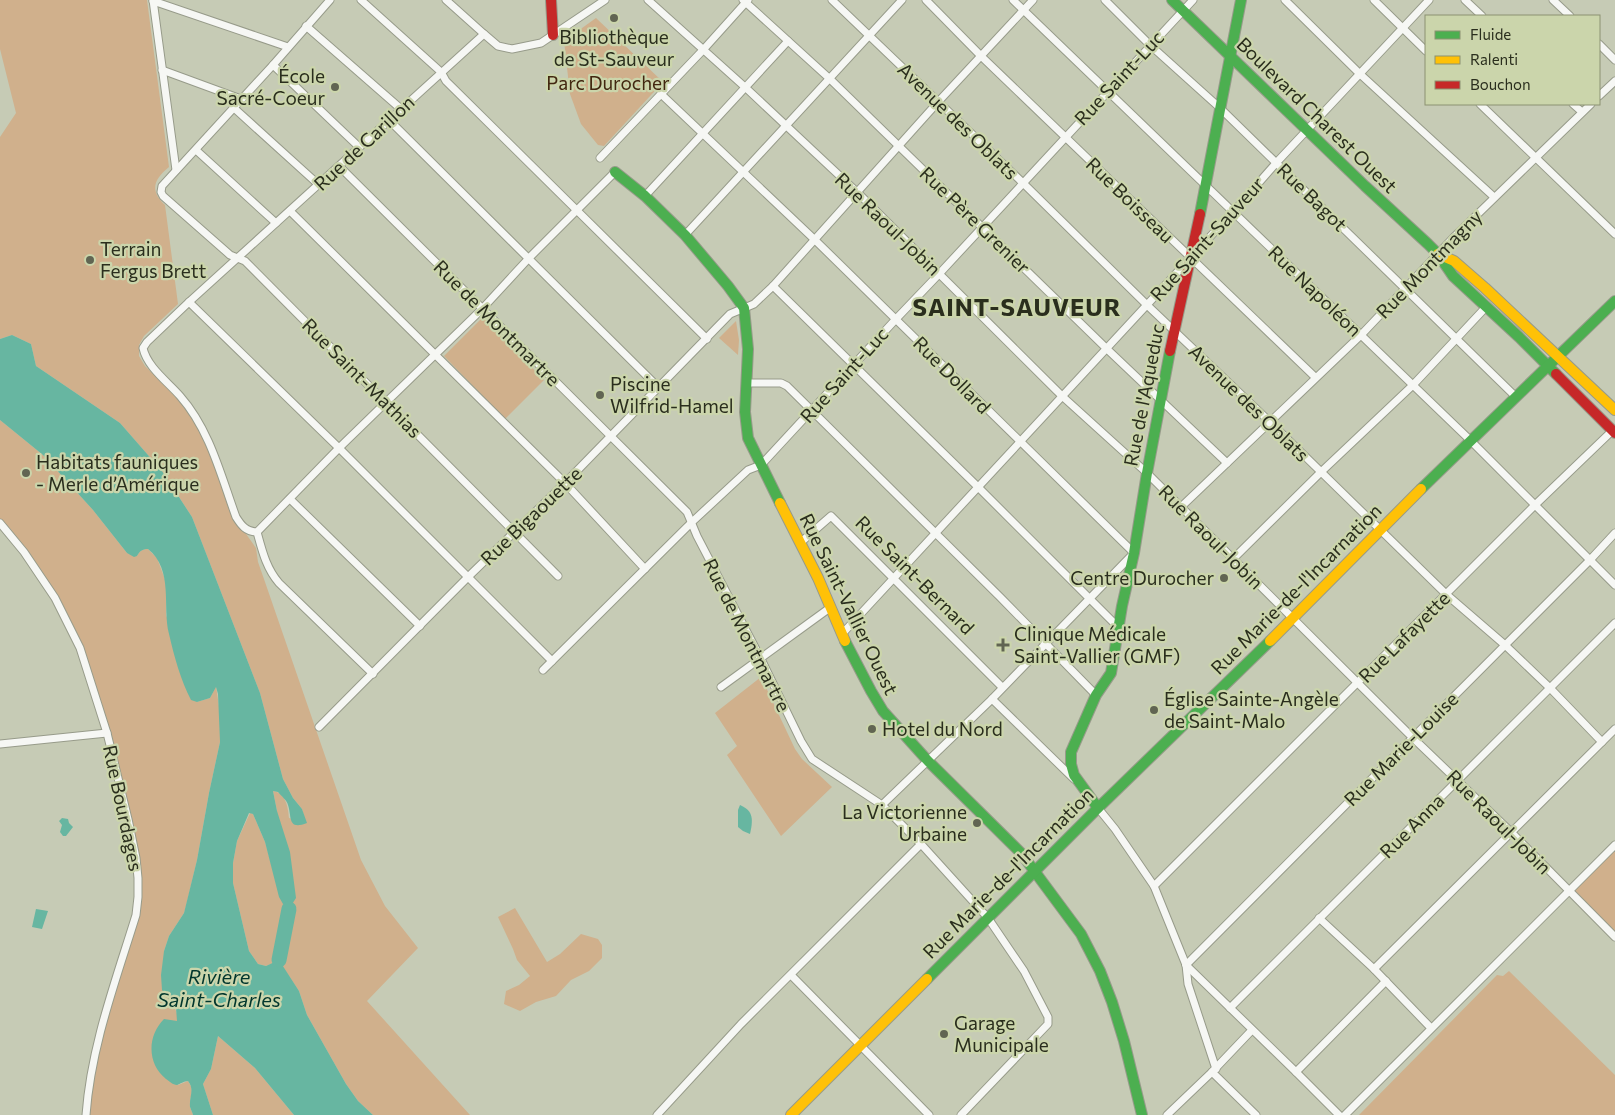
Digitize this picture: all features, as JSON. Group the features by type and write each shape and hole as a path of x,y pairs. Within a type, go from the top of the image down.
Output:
{"street":[{"path":"176,170 330,0"},
{"path":"361,0 442,72 446,81 706,339"},
{"path":"446,0 498,46 512,49 541,44 605,0"},
{"path":"552,0 553,35"},
{"name":"Rue Raoul-Jobin","path":"648,0 746,88 858,193 1062,396 1147,473 1293,620 1510,831 1615,937"},
{"name":"Avenue des Oblats","path":"832,0 1447,595 1505,645 1550,688 1602,742"},
{"path":"685,235 902,0"},
{"name":"Rue Boisseau","path":"926,0 982,57 1315,378"},
{"name":"Rue Napoléon","path":"1013,0 1536,504 1615,585"},
{"name":"Rue Bigaouette","path":"319,727 468,577 565,483 730,314 754,304 773,286 938,102 1034,0"},
{"name":"Rue Bagot","path":"1105,0 1150,45 1277,162 1516,397"},
{"name":"Boulevard Charest Ouest","path":"1172,0 1438,254 1453,276 1614,432"},
{"name":"Rue Saint-Luc","path":"543,670 692,522 748,470 761,465 1193,0"},
{"name":"Rue de l'Aqueduc","path":"1083,787 1074,775 1071,764 1071,752 1096,695 1111,673 1174,331 1206,186 1241,0"},
{"path":"1285,0 1360,74 1494,197"},
{"path":"1374,0 1425,50"},
{"name":"Rue Saint-Sauveur","path":"842,634 1429,0"},
{"path":"1465,0 1481,15"},
{"path":"1553,0 1569,15"},
{"path":"176,170 153,1 288,46"},
{"path":"600,158 703,50 746,1"},
{"name":"Rue Père Grenier","path":"746,1 830,79 1227,463"},
{"path":"306,26 400,109"},
{"name":"Rue de Carillon","path":"257,532 243,528 236,517 208,439 196,417 182,397 148,361 143,348 189,302 484,34"},
{"path":"644,196 788,41"},
{"path":"1600,45 1615,60"},
{"path":"273,65 359,147"},
{"path":"162,70 241,99"},
{"path":"1600,95 1615,81"},
{"name":"Rue Dollard","path":"661,94 816,240 1134,553"},
{"path":"1481,105 1615,234"},
{"path":"1574,105 1582,112"},
{"name":"Rue Montmagny","path":"1181,507 1361,335 1494,197 1590,105"},
{"path":"234,108 318,185"},
{"path":"389,120 658,387"},
{"path":"196,150 276,223"},
{"name":"Rue de Montmartre","path":"339,166 687,512 697,536 761,658 801,741 812,759 882,805 921,844 988,918 1024,971 1048,1017 1048,1024 961,1115"},
{"name":"Rue Saint-Mathias","path":"176,170 160,189 163,196 230,255 245,261 558,576"},
{"path":"373,674 275,579 267,564 257,532 339,448 482,309 576,210 615,172 644,196 685,235 744,308"},
{"path":"290,211 565,483 645,569"},
{"name":"Boulevard Charest Ouest","path":"1438,254 1463,268 1508,307 1615,410"},
{"path":"773,286 1119,628"},
{"name":"Rue Marie-de-l'Incarnation","path":"791,1115 1098,808 1293,620 1470,440 1615,300"},
{"path":"189,302 339,448 552,661"},
{"path":"1233,559 1413,385 1486,307"},
{"name":"Rue Saint-Vallier Ouest","path":"744,308 748,349 745,412 748,438 831,607 842,634 883,711 928,761 1021,854 1081,934 1100,971 1120,1026 1142,1115"},
{"path":"746,382 781,383 787,386 1096,695"},
{"name":"Rue Lafayette","path":"1154,886 1536,504 1614,432"},
{"path":"290,498 420,626"},
{"name":"Rue Saint-Bernard","path":"800,543 831,516 1002,687"},
{"name":"Rue Bourdages","path":"0,523 24,552 55,598 80,648 106,733 134,849 138,878 136,915 101,1030 90,1077 86,1115"},
{"name":"Rue Marie-Louise","path":"1186,965 1615,533"},
{"path":"882,805 992,699 1134,553"},
{"path":"722,687 831,607"},
{"name":"Rue Anna","path":"1230,1008 1615,623"},
{"path":"992,699 1083,787 1115,829 1154,886 1186,965 1188,984 1214,1071 1256,1115"},
{"path":"1374,969 1510,831 1615,729"},
{"path":"0,744 106,733"},
{"path":"657,1115 741,1024 921,844"},
{"path":"1345,1115 1615,845"},
{"path":"1319,918 1374,969 1431,1028"},
{"path":"1186,965 1339,1115"},
{"path":"792,974 929,1115"},
{"path":"1296,1072 1386,981"},
{"path":"1167,1115 1214,1071 1252,1030"}],"green space":[{"path":"0,0 147,0 169,167 160,176 155,190 165,205 178,304 144,336 139,345 139,356 145,366 181,401 195,422 209,449 244,531 256,548 258,562 361,860 385,906 418,948 367,1001 470,1115 373,1115 358,1101 346,1084 307,1015 299,991 279,961 266,966 258,964 249,951 233,883 233,863 237,841 250,813 253,814 265,842 272,867 277,811 273,791 284,798 289,818 306,823 302,809 293,798 283,779 260,693 192,517 162,471 120,423 36,366 31,344 12,335 0,339 0,137 16,113 0,49"},
{"name":"Parc Durocher","path":"596,18 663,82 604,146 598,145 581,124 570,94 564,41"},
{"path":"483,317 544,380 505,419 444,356"},
{"path":"736,321 739,340 738,355 719,338"},
{"path":"0,420 43,455 93,510 127,553 137,556 144,549 148,549 157,558 166,582 166,615 197,702 210,698 216,686 220,713 220,742 197,860 184,913 169,936 164,951 178,1017 177,1021 173,1021 178,1085 188,1081 192,1088 190,1107 193,1115 86,1115 88,1093 138,897 128,819 80,648 55,598 0,523"},
{"path":"761,677 795,749 802,759 832,787 781,836 727,755 737,746 715,713"},
{"path":"1615,845 1615,937 1569,891"},
{"path":"515,908 547,962 560,954 581,934 598,939 602,945 602,958 589,971 571,980 556,996 536,1002 520,1011 504,1004 506,991 519,985 530,976 517,960 498,917"},
{"path":"1509,971 1615,1075 1615,1115 1359,1115 1497,975 1503,976"},
{"path":"218,1036 255,1068 294,1115 213,1115 203,1084 211,1069"}],"water":[{"name":"Rivière Saint-Charles","path":"12,335 31,344 36,366 120,423 162,471 192,517 260,693 283,779 293,798 302,809 307,823 301,825 293,824 286,801 278,792 273,791 277,811 290,852 296,898 289,909 279,897 265,842 253,814 249,813 237,841 233,863 233,883 249,951 258,964 266,966 279,960 299,991 307,1015 346,1084 358,1101 373,1115 294,1115 255,1068 218,1036 211,1069 203,1084 213,1115 193,1115 190,1107 191,1087 188,1081 177,1085 174,1084 166,1079 155,1066 152,1050 154,1033 164,1019 177,1021 176,1008 162,990 161,975 164,951 169,936 184,913 197,860 220,742 218,694 216,687 210,698 197,702 191,700 187,693 169,634 166,589 161,567 156,558 148,549 144,549 134,557 127,553 93,510 43,455 0,420 0,339"},
{"path":"740,805 745,807 750,813 752,824 750,834 738,827 738,810"},
{"path":"62,818 68,819 73,827 66,836 63,836 60,832 62,825 59,821"},
{"path":"36,909 48,911 42,929 32,927"}],"waterway":[{"path":"279,960 289,909"}],"traffic: fast":[{"path":"1172,0 1428,244 1438,254 1453,276 1556,374"},
{"path":"1200,214 1241,0"},
{"path":"615,172 645,196 685,235 744,308 748,349 745,412 748,438 780,503"},
{"path":"1421,489 1615,301"},
{"path":"1098,808 1074,775 1071,764 1071,752 1096,695 1111,673 1170,351"},
{"path":"845,641 883,711 928,761 1021,853 1081,934 1100,971 1112,1002 1124,1041 1142,1115"},
{"path":"927,979 1098,808 1270,641"}],"traffic: slow":[{"path":"1438,254 1454,261 1485,288 1615,410"},
{"path":"1270,641 1421,489"},
{"path":"780,503 818,578 845,641"},
{"path":"791,1115 927,979"}],"traffic: jam":[{"path":"551,0 553,35"},
{"path":"1170,351 1200,214"},
{"path":"1556,374 1615,433"}],"place":[{"name":"Bibliothèque de St-Sauveur","path":"614,18"},
{"name":"École Sacré-Coeur","path":"335,87"},
{"name":"Terrain Fergus Brett","path":"90,260"},
{"name":"Piscine Wilfrid-Hamel","path":"600,395"},
{"name":"Habitats fauniques - Merle d’Amérique","path":"26,473"},
{"name":"Centre Durocher","path":"1224,578"},
{"name":"Clinique Médicale Saint-Vallier (GMF)","path":"1003,645"},
{"name":"Église Sainte-Angèle de Saint-Malo","path":"1154,710"},
{"name":"Hotel du Nord","path":"872,729"},
{"name":"La Victorienne Urbaine","path":"977,823"},
{"name":"Garage Municipale","path":"944,1034"}],"district":[{"name":"SAINT-SAUVEUR","path":"1017,308"}]}
